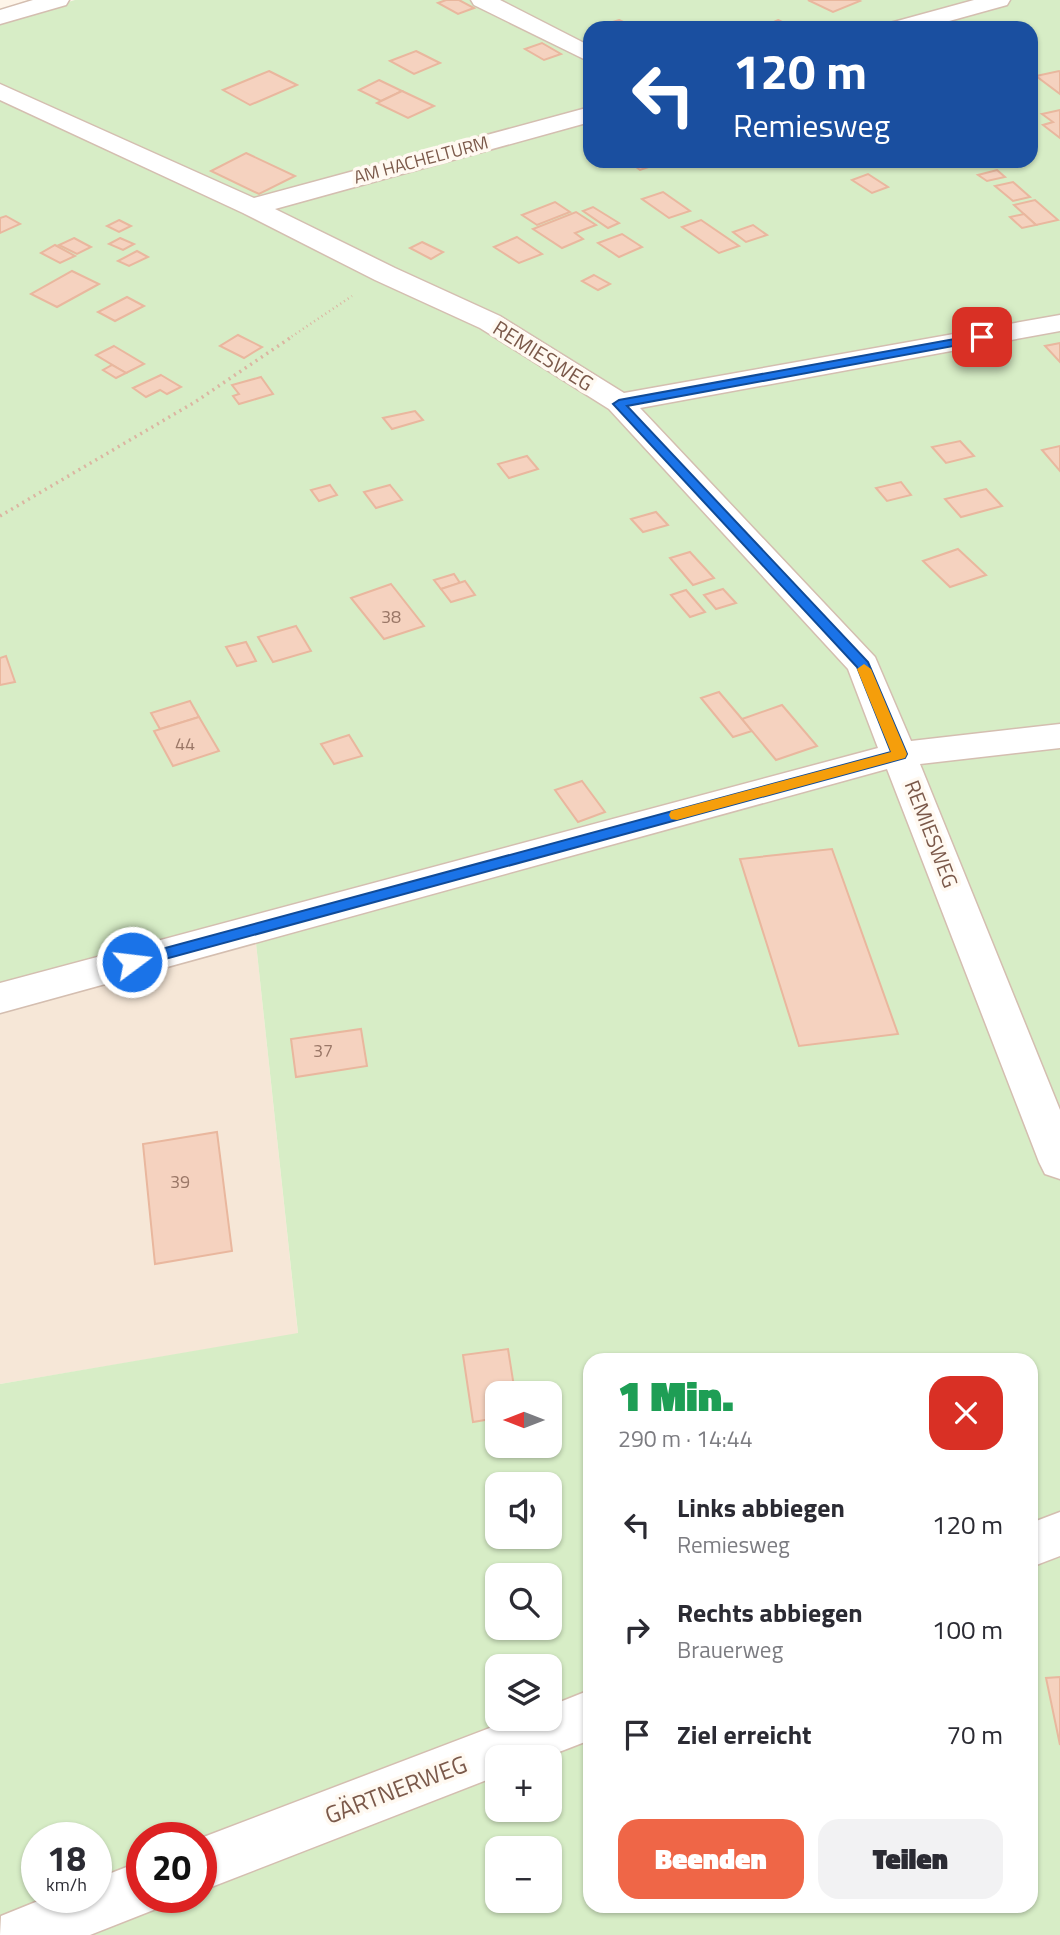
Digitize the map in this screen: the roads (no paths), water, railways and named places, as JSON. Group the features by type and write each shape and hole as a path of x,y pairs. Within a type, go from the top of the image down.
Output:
{"lane":[{"path":"0,17 58,0"},
{"path":"482,0 583,51"},
{"path":"923,21 999,0"},
{"name":"REMIESWEG","path":"0,91 252,207 385,274 489,322 619,404 863,665 1060,1162"},
{"name":"AM HACHELTURM","path":"252,207 583,116"},
{"path":"619,404 1060,323"},
{"path":"0,998 900,754 1060,736"},
{"path":"1038,1542 1060,1534"},
{"name":"GÄRTNERWEG","path":"217,1859 583,1718"},
{"path":"20,1935 126,1894"}]}
